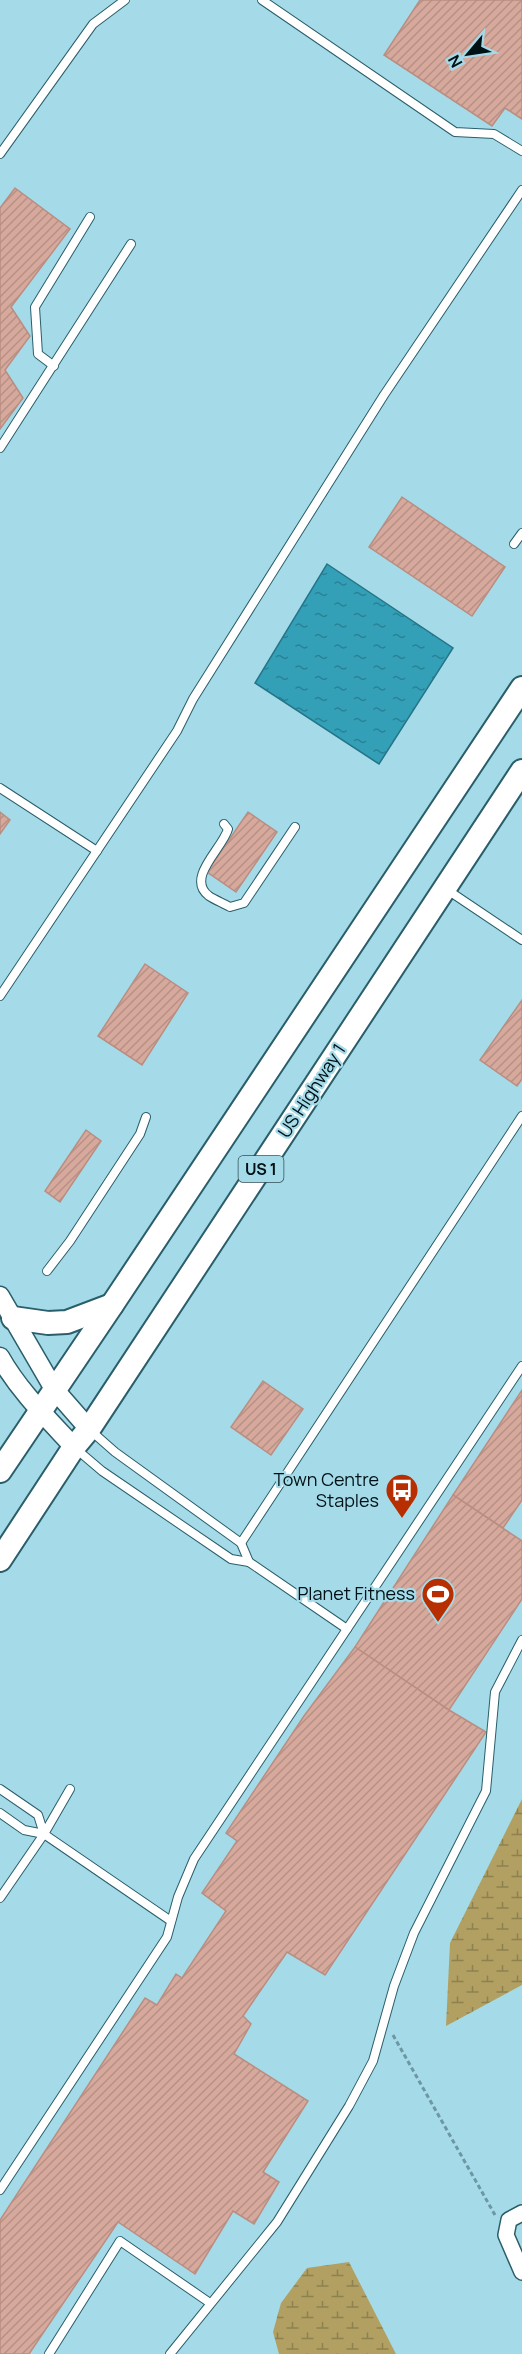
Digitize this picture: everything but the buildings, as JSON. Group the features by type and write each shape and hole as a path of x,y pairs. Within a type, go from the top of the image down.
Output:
{"main road":[{"name":"US 1","path":"0,1471 522,688"},
{"name":"US Highway 1","path":"0,1560 74,1447 89,1429 522,771"},
{"path":"13,1318 48,1323 67,1322 112,1305"}],"street":[{"path":"0,1296 54,1389 89,1429"},
{"path":"0,1357 9,1372 40,1410 74,1447"},
{"path":"512,2223 522,2272"}],"lane":[{"path":"0,154 93,24 125,0"},
{"path":"262,0 455,132 494,134 522,151"},
{"path":"0,996 177,731 193,699 384,395 522,190"},
{"path":"54,366 38,354 35,307 90,217"},
{"path":"0,448 131,244"},
{"path":"514,544 522,533"},
{"path":"0,788 97,851"},
{"path":"224,824 228,829 226,837 202,872 201,885 207,895 230,907 244,903 295,827"},
{"path":"445,889 522,940"},
{"path":"241,1543 522,1116"},
{"path":"47,1271 70,1241 140,1134 146,1117"},
{"path":"0,2190 167,1937 178,1897 194,1859 522,1366"},
{"path":"89,1429 115,1452 241,1543 249,1562"},
{"path":"74,1447 102,1471 231,1559 249,1562 347,1629"},
{"path":"170,2354 277,2222 349,2106 373,2061 394,1986 414,1933 486,1791 495,1692 522,1640"},
{"path":"0,1789 38,1815 44,1834"},
{"path":"0,1898 44,1834 70,1789"},
{"path":"0,1813 24,1830 44,1834 171,1921"},
{"path":"49,2354 120,2241 210,2303"}],"path":[{"path":"384,2024 396,2038 512,2223"}],"green space":[{"path":"522,1799 522,1985 446,2026 450,1943"},
{"path":"349,2262 396,2354 279,2354 273,2332 281,2303 307,2268"}],"water":[{"path":"327,564 453,648 379,764 255,683"}],"place":[{"name":"Town Centre Staples","path":"402,1519"},
{"name":"Planet Fitness","path":"438,1623"}]}
